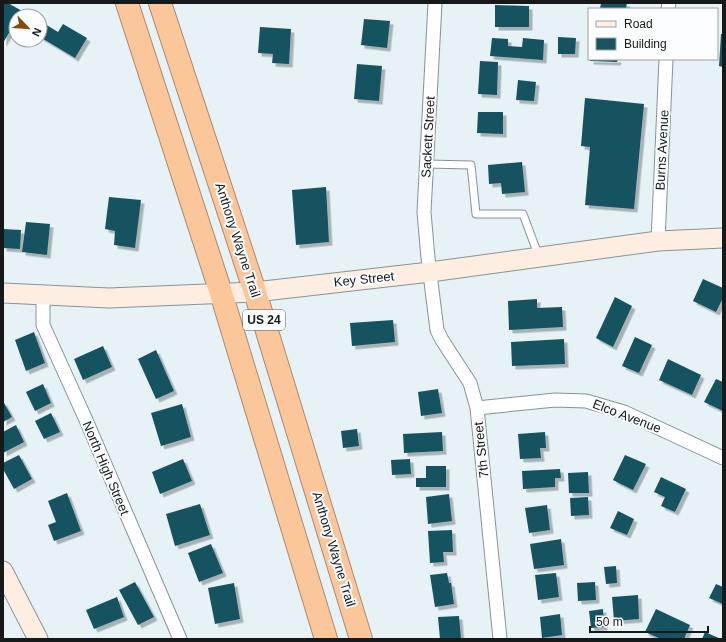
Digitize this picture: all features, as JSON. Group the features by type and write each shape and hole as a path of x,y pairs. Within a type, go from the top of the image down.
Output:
{"highway":[{"name":"US 24","path":"127,3 221,294 326,639"},
{"name":"Anthony Wayne Trail","path":"160,3 255,292 362,639"}],"street":[{"name":"Sackett Street","path":"430,272 424,212 435,3"},
{"name":"Burns Avenue","path":"658,241 666,60"},
{"name":"Key Street","path":"3,293 109,298 255,292 430,272 658,241 723,238"},
{"name":"7th Street","path":"430,272 437,330 470,382 477,408 500,639"},
{"name":"North High Street","path":"43,295 43,325 86,420 180,639"},
{"name":"Elco Avenue","path":"477,408 555,400 586,400 624,412 723,458"},
{"path":"3,570 38,639"}],"lane":[{"path":"427,164 471,165 476,214 523,214 539,257"}],"building":[{"path":"3,3 8,3 17,8 8,8 8,35 3,43"},
{"path":"601,3 627,3 626,8 600,8"},
{"path":"495,5 529,6 529,27 495,27"},
{"path":"364,19 390,21 387,48 361,45"},
{"path":"63,24 87,38 75,58 48,42 48,26 58,32"},
{"path":"260,27 291,29 289,64 272,63 273,54 258,53"},
{"path":"721,34 723,34 723,67 719,66"},
{"path":"558,37 576,38 575,54 558,54"},
{"path":"492,38 508,39 508,46 522,47 523,38 544,40 543,60 490,56"},
{"path":"590,60 618,60 617,62"},
{"path":"480,61 498,62 497,95 478,94"},
{"path":"357,64 382,66 379,101 354,99"},
{"path":"518,80 536,82 534,101 516,100"},
{"path":"585,98 644,104 634,209 585,205 590,147 581,146"},
{"path":"478,112 503,112 503,134 477,133"},
{"path":"522,162 525,192 502,194 501,183 489,184 488,165"},
{"path":"326,187 329,242 296,245 292,190"},
{"path":"109,197 141,200 135,248 114,245 115,231 105,229"},
{"path":"26,222 50,224 47,255 22,252"},
{"path":"3,229 21,230 20,249 3,248"},
{"path":"703,279 723,288 723,298 716,312 693,301"},
{"path":"615,297 632,306 613,347 596,338"},
{"path":"537,299 537,308 562,307 563,327 509,330 508,301"},
{"path":"393,320 395,342 352,346 350,323"},
{"path":"34,332 45,363 26,371 15,340"},
{"path":"635,337 652,345 639,373 622,366"},
{"path":"564,339 565,364 512,366 511,342"},
{"path":"103,346 112,367 83,380 74,359"},
{"path":"156,350 174,391 156,399 138,359"},
{"path":"668,359 701,375 692,395 659,380"},
{"path":"716,379 723,382 723,411 704,402"},
{"path":"43,384 51,403 35,411 26,392"},
{"path":"438,389 442,413 421,416 418,392"},
{"path":"3,401 12,417 3,422"},
{"path":"182,404 191,437 161,446 151,413"},
{"path":"51,413 60,432 44,439 35,421"},
{"path":"16,425 24,442 3,453 3,432"},
{"path":"357,429 359,446 343,448 341,431"},
{"path":"442,432 443,451 404,453 403,434"},
{"path":"545,432 546,448 540,448 541,458 520,459 518,434"},
{"path":"19,455 32,479 14,489 3,469 3,463"},
{"path":"625,455 646,464 633,490 613,480"},
{"path":"183,459 192,481 160,494 152,472"},
{"path":"410,459 411,474 392,475 391,460"},
{"path":"426,466 446,466 446,487 416,487 416,478 426,478"},
{"path":"560,469 561,478 555,478 555,487 523,489 522,471"},
{"path":"588,472 589,493 569,493 568,473"},
{"path":"661,477 686,489 675,512 661,506 665,497 654,492"},
{"path":"67,493 81,531 54,541 48,525 56,522 48,501"},
{"path":"449,494 452,521 428,524 426,497"},
{"path":"588,497 589,515 571,516 570,498"},
{"path":"200,504 210,535 175,546 166,514"},
{"path":"547,505 550,530 529,533 525,508"},
{"path":"618,511 634,519 627,535 610,528"},
{"path":"452,530 453,552 443,552 444,562 430,563 428,531"},
{"path":"561,539 564,565 534,569 530,544"},
{"path":"211,544 223,573 199,582 188,553"},
{"path":"616,566 617,583 606,584 604,567"},
{"path":"447,573 449,583 451,583 454,604 435,607 430,575"},
{"path":"556,573 559,597 538,600 535,575"},
{"path":"135,582 154,617 138,625 119,590"},
{"path":"595,582 596,600 578,601 577,583"},
{"path":"234,583 240,619 215,624 208,588"},
{"path":"716,584 723,587 723,604 709,598"},
{"path":"638,595 639,619 614,621 612,597"},
{"path":"117,597 124,617 94,629 86,610"},
{"path":"603,609 604,627 591,628 589,611"},
{"path":"656,609 690,625 684,639 661,639 645,632"},
{"path":"560,614 562,635 542,638 540,617"},
{"path":"459,616 461,639 440,639 438,617"},
{"path":"705,632 721,639 702,639"}]}
